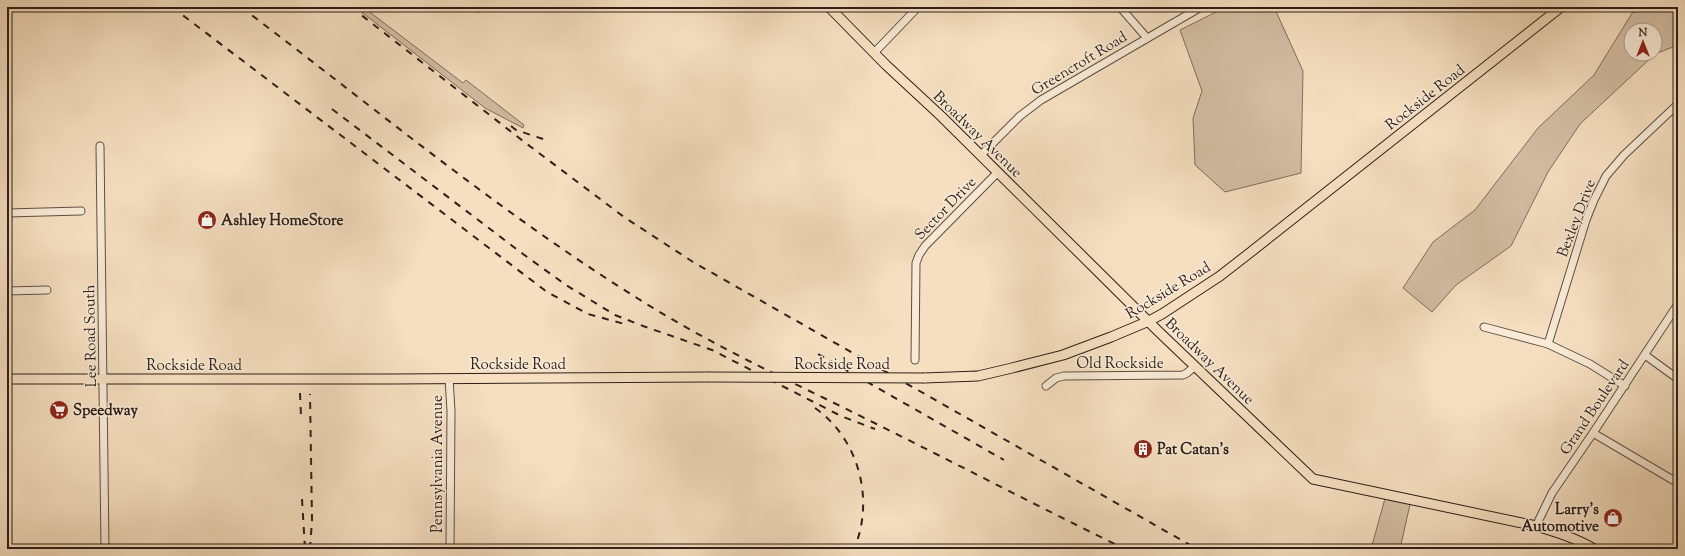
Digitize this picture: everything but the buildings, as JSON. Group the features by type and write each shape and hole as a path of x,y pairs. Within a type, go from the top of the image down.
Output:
{"main road":[{"name":"Broadway Avenue","path":"828,7 1313,479 1536,526 1560,533 1594,549"},
{"name":"Rockside Road","path":"7,379 707,377 924,378 978,376 1012,368 1063,355 1149,321 1220,276 1561,7"}],"street":[{"path":"874,53 918,7"},
{"path":"1120,7 1147,38"},
{"name":"Greencroft Road","path":"981,155 1020,116 1041,100 1201,7"},
{"name":"Bexley Drive","path":"1548,344 1586,220 1606,176 1624,155 1678,104"},
{"name":"Lee Road South","path":"100,146 105,549"},
{"name":"Sector Drive","path":"915,360 916,263 919,254 925,246 997,173"},
{"path":"7,213 81,211"},
{"path":"7,291 47,290"},
{"name":"Grand Boulevard","path":"1536,526 1552,493 1625,386 1678,304"},
{"path":"1484,327 1548,344 1590,364 1625,386"},
{"path":"1645,355 1678,379"},
{"name":"Old Rockside","path":"1046,386 1056,378 1064,376 1183,375 1187,374 1196,366"},
{"name":"Pennsylvania Avenue","path":"449,378 450,549"},
{"path":"1593,434 1678,483"}],"shaded area":[{"path":"355,7 363,7 463,83 466,80 524,125 523,128 485,108"},
{"path":"1226,7 1274,7 1303,71 1301,173 1225,192 1195,165 1193,118 1202,91 1180,30"},
{"path":"1641,7 1678,7 1678,45 1663,51 1663,22 1627,22 1634,10"},
{"path":"1623,28 1623,62 1646,62 1580,124 1548,172 1511,246 1456,285 1432,312 1403,288 1433,242 1475,210 1538,128 1594,75"},
{"path":"1386,495 1411,500 1400,549 1371,549"}],"railway":[{"path":"172,7 547,292 588,314 628,325"},
{"path":"241,7 485,194 585,265 637,298 706,338 754,363 1125,549"},
{"path":"351,7 523,141 624,217 693,262 1197,549"},
{"path":"332,109 523,254 566,285 615,315 712,350 841,416 875,429"},
{"path":"511,126 516,130 546,140"},
{"path":"818,354 1004,460"},
{"path":"300,393 301,416"},
{"path":"310,394 312,520 310,549"},
{"path":"815,408 830,421 843,436 852,453 859,472 863,511 860,530 854,549"},
{"path":"302,499 305,549"}],"place":[{"name":"Ashley HomeStore","path":"207,220"},
{"name":"Speedway","path":"59,410"},
{"name":"Pat Catan's","path":"1143,449"},
{"name":"Larry's Automotive","path":"1613,518"}]}
